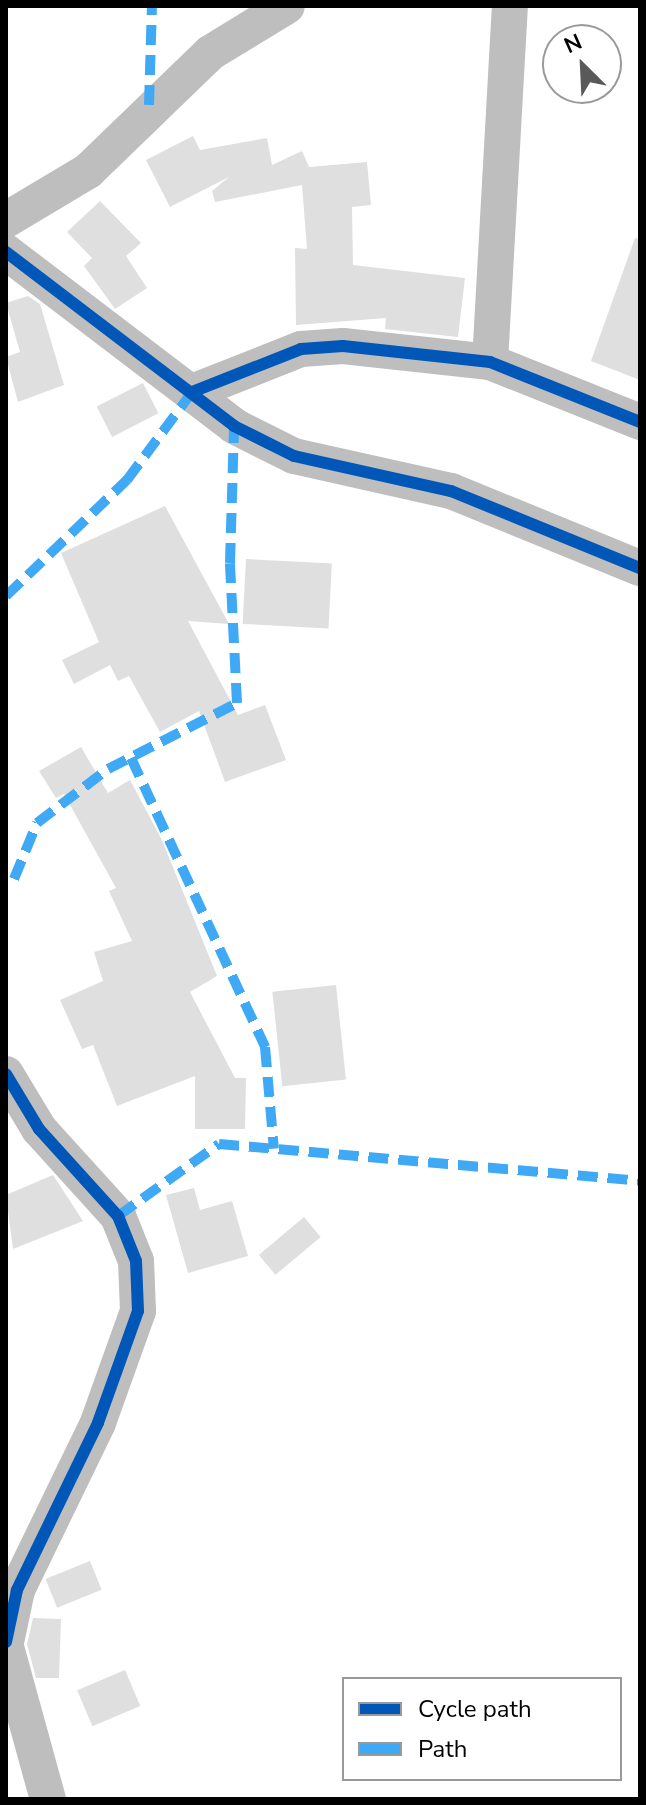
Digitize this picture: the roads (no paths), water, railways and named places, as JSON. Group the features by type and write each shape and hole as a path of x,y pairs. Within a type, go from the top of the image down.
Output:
{"street":[{"path":"6,220 88,171 210,53 287,6"},
{"path":"490,362 510,6"},
{"path":"6,252 234,426 294,456 451,491 640,568"},
{"path":"192,392 301,349 343,346 490,362 640,422"},
{"path":"6,1074 39,1129 118,1216 136,1261 138,1311 98,1423 17,1590 6,1644 48,1799"}]}
